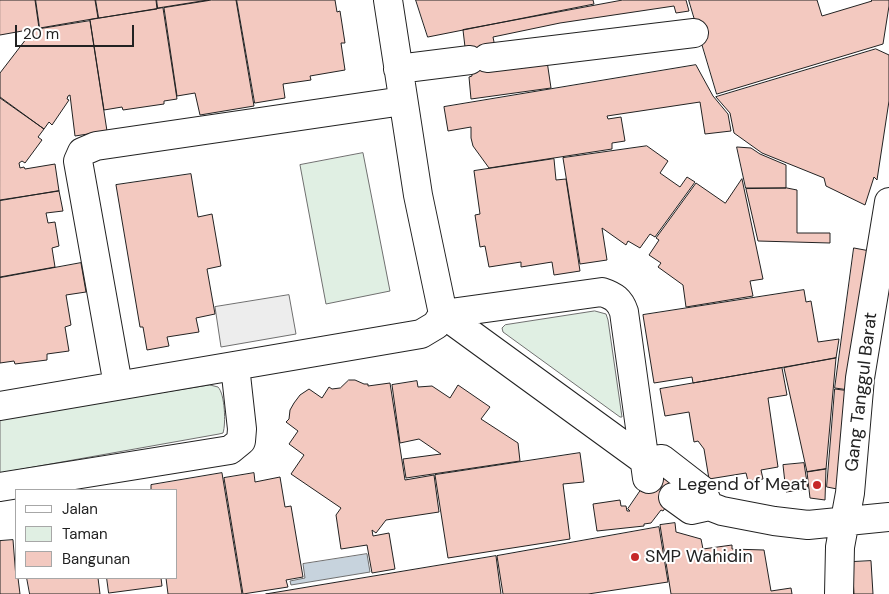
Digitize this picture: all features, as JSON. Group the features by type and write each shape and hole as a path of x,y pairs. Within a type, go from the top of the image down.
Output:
{"street":[{"path":"0,406 421,334 436,325 442,314 418,196 388,0"},
{"path":"398,69 694,33"},
{"path":"118,385 78,161 82,152 96,146 403,101"},
{"name":"Gang Tanggul Barat","path":"839,594 840,547 850,493 860,378 889,202"},
{"path":"442,314 602,292 613,296 621,303 624,312 647,470"},
{"path":"442,314 647,470"},
{"path":"0,487 230,450 241,441 242,429 235,366"},
{"path":"647,470 662,459 702,490 709,506"},
{"path":"673,497 691,510 709,506 722,511 774,521 808,525 889,517"}],"green space":[{"path":"363,153 390,291 326,304 300,165"},
{"path":"595,311 606,314 608,320 622,417 503,332 502,328 505,325"},
{"path":"210,385 218,387 222,396 225,416 223,433 0,473 0,419"}],"shaded area":[{"path":"289,295 296,334 221,347 215,307"},
{"path":"367,554 370,572 291,585 290,581 305,578 303,564"}],"building":[{"path":"0,0 35,0 39,28 0,35"},
{"path":"36,0 95,0 98,18 40,28"},
{"path":"96,0 156,0 157,9 99,18"},
{"path":"157,0 208,0 158,8"},
{"path":"212,0 236,0 254,106 200,115 195,93 177,96 164,8"},
{"path":"237,0 335,0 337,12 340,11 345,43 341,43 345,70 310,76 311,80 283,84 285,98 255,103"},
{"path":"416,0 593,0 594,4 428,37"},
{"path":"623,0 686,0 689,11 676,13 674,6 560,23 493,37 495,47 547,61 551,88 471,99 469,77 472,76 469,47 465,47 463,30"},
{"path":"689,0 817,0 822,16 871,0 889,0 889,6 883,44 717,94"},
{"path":"163,8 177,99 164,101 164,104 123,110 122,107 104,110 90,20"},
{"path":"90,21 107,131 75,136 70,95 67,99 69,100 52,125 49,122 44,129 0,97 0,73 33,30"},
{"path":"876,49 889,55 889,101 877,180 874,177 865,205 826,186 824,178 762,153 734,133 730,113 716,97"},
{"path":"696,65 713,96 728,114 731,131 705,134 700,102 607,116 608,119 621,117 625,141 612,143 612,149 489,168 473,146 471,127 448,131 444,107"},
{"path":"0,98 44,129 38,137 42,140 25,163 22,161 19,163 20,168 24,167 25,169 55,164 59,191 0,200"},
{"path":"647,146 668,161 660,173 680,187 687,177 695,182 655,237 650,234 640,248 628,241 626,245 602,228 607,260 580,264 563,158"},
{"path":"737,147 751,148 786,165 786,188 746,188"},
{"path":"554,159 556,180 566,179 580,271 554,275 552,262 521,267 521,262 489,267 485,246 480,247 475,215 480,214 474,171"},
{"path":"191,174 198,217 212,214 221,266 207,269 215,314 196,318 199,332 167,337 169,346 147,350 143,327 140,327 116,185"},
{"path":"742,179 763,279 750,281 753,296 686,307 683,285 658,267 661,263 649,255 659,240 656,238 696,183 725,203"},
{"path":"787,188 797,190 797,233 830,233 830,243 758,241 746,189"},
{"path":"59,191 63,211 46,213 48,223 55,222 59,246 52,248 55,267 0,277 0,201"},
{"path":"854,248 870,251 849,390 835,388"},
{"path":"81,263 86,292 66,295 71,325 65,327 69,351 47,354 47,360 15,364 14,361 0,363 0,278"},
{"path":"804,290 806,302 811,301 818,342 839,339 836,358 693,383 692,377 654,383 643,315"},
{"path":"836,358 826,469 807,472 784,368"},
{"path":"782,368 787,395 768,398 778,467 761,470 763,479 748,481 746,473 709,479 704,449 698,441 694,442 689,412 665,416 660,389"},
{"path":"349,380 368,384 368,386 390,383 405,480 434,475 439,512 386,520 376,533 372,530 373,536 389,533 395,569 372,573 367,545 341,549 336,515 341,508 291,474 304,455 289,444 298,431 286,422 289,419 290,410 294,403 300,395 309,389 322,398 329,387 332,389 340,388"},
{"path":"417,381 418,387 432,386 450,398 458,385 490,407 481,419 518,443 520,461 406,478 403,459 441,454 419,439 400,443 392,385"},
{"path":"835,389 850,391 837,489 827,487"},
{"path":"580,453 584,482 563,484 570,539 448,558 435,475"},
{"path":"804,463 808,489 786,492 783,465"},
{"path":"658,465 683,483 663,511 661,510 651,523 644,524 644,526 597,531 593,504 620,500 621,506 626,506 627,511 630,511 628,509"},
{"name":"Legend of Meat","path":"826,469 825,500 810,498 807,472"},
{"path":"222,473 242,594 168,594 166,579 178,579 178,489 151,489 151,485"},
{"path":"254,473 255,482 280,477 285,507 291,506 303,577 286,580 288,587 243,594 224,478"},
{"path":"675,523 676,532 701,539 703,549 732,545 732,549 764,550 771,591 791,588 792,594 671,594 660,525"},
{"path":"659,527 668,582 588,594 503,594 497,556"},
{"path":"13,540 15,579 18,579 20,594 0,594 0,541"},
{"path":"496,556 501,594 266,594"},
{"path":"871,561 873,594 854,594 852,562"},
{"path":"27,579 98,579 100,594 30,594"},
{"path":"107,579 161,579 162,586 109,593"}],"place":[{"name":"Legend of Meat","path":"817,485"},
{"name":"SMP Wahidin","path":"635,557"}]}
